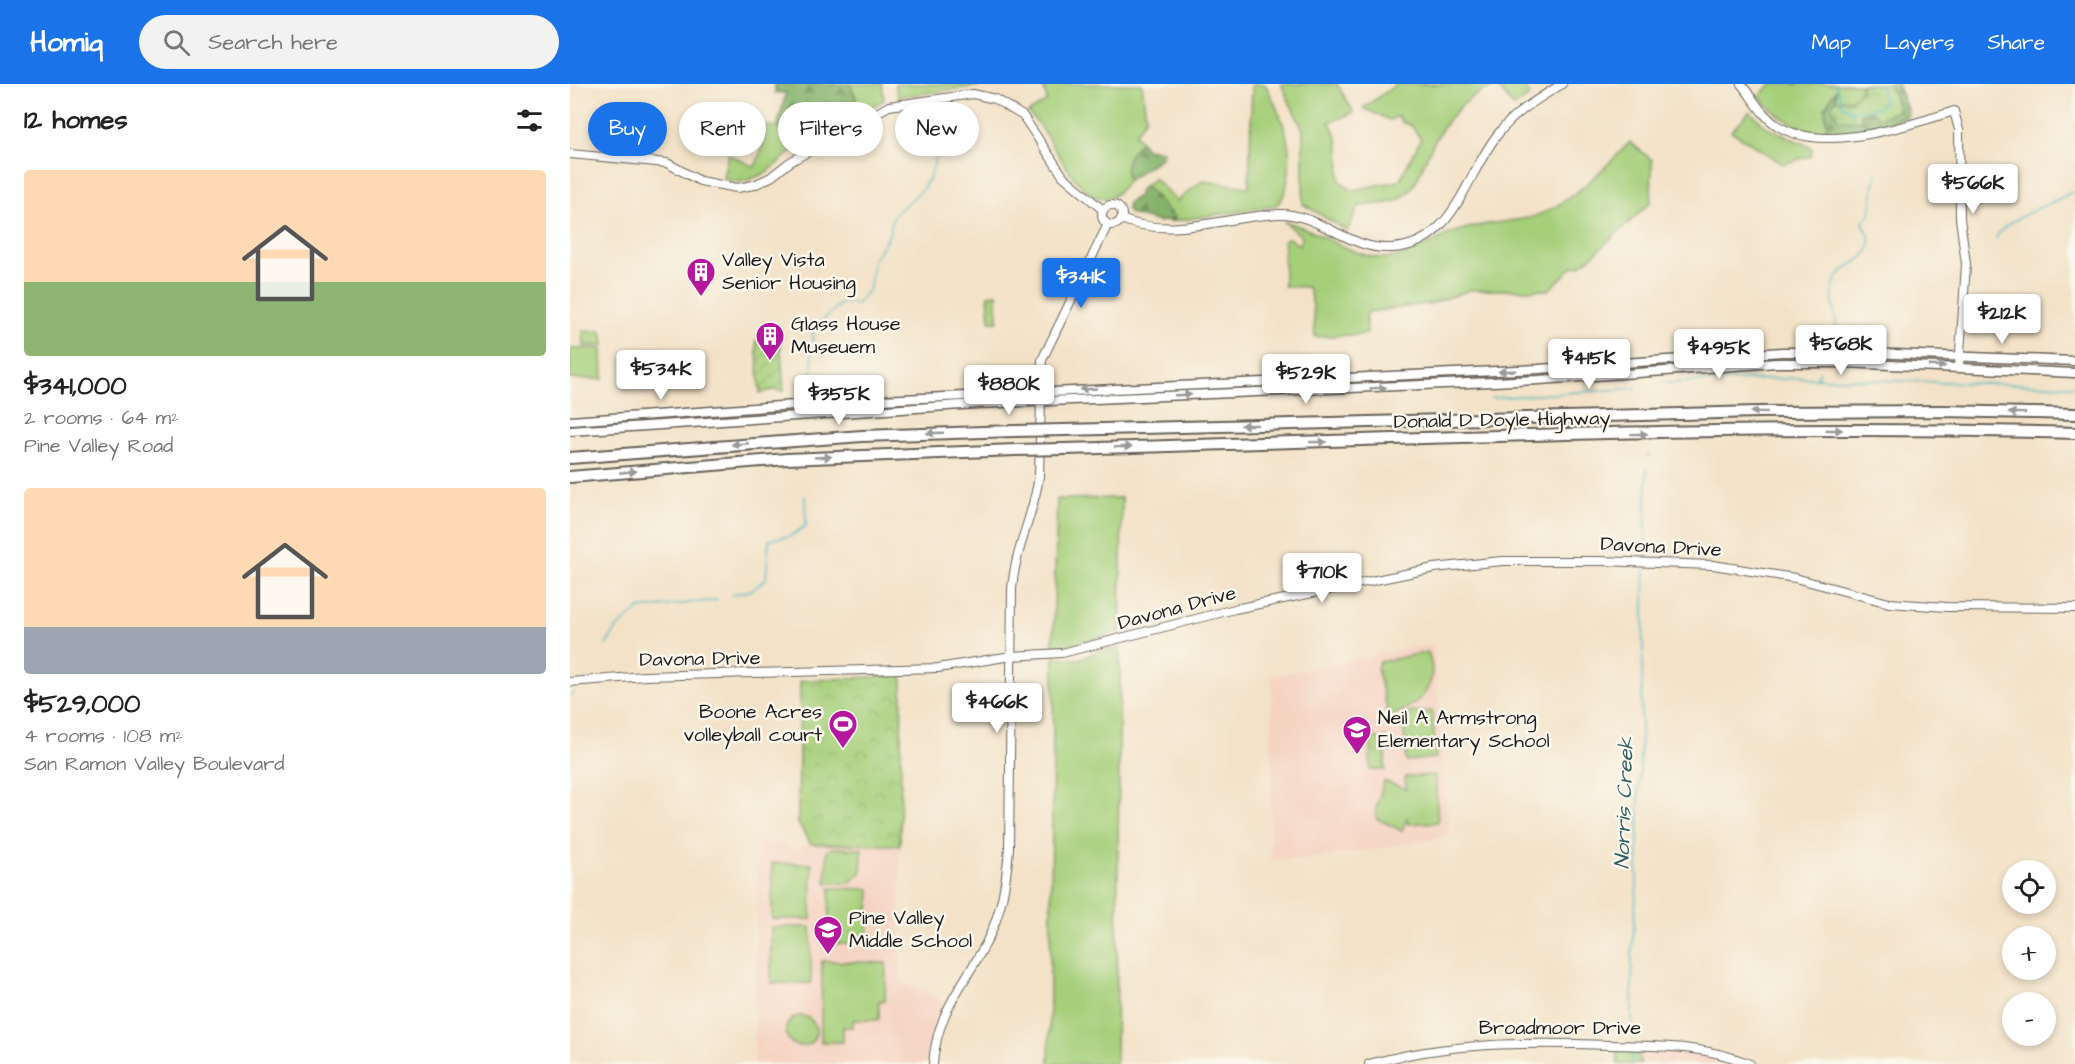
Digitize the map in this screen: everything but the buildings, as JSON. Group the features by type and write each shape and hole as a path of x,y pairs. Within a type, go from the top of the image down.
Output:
{"highway":[{"name":"Donald D Doyle Highway","path":"570,458 851,436 1014,431 1758,412 1945,411 2075,414"},
{"name":"Donald D Doyle Highway","path":"570,477 819,457 1015,450 1758,431 1944,430 2075,433"}],"main road":[{"path":"570,421 837,402 1538,369 1782,352 2075,361"},
{"path":"570,431 1041,402 1539,380 1777,363 1959,367 2075,373"}],"street":[{"path":"1121,219 1132,223 1168,228 1258,215 1289,214 1365,246 1389,249 1411,244 1430,235 1446,221 1492,143 1510,120 1562,84"},
{"path":"1741,84 1761,111 1778,125 1809,137 1856,137 1954,111 1959,130 1960,218 1966,264 1959,367"},
{"path":"570,154 667,163 700,181 737,188 754,185 771,177 790,162 890,106 973,94 995,99 1023,116 1063,176 1103,210 1103,220 1108,224 1117,224 1121,219 1120,210 1116,207 1110,206 1103,210"},
{"path":"933,1064 935,1043 944,1014 986,944 996,922 1006,885 1009,849 1014,572 1037,493 1042,360 1108,224"},
{"name":"Davona Drive","path":"570,682 645,676 938,668 1011,656 1081,650 1235,609 1434,568 1502,561 1601,561 1713,565 1795,578 1889,603 1947,607 2075,608"},
{"name":"Broadmoor Drive","path":"1369,1064 1397,1056 1472,1045 1582,1044 1667,1044 1714,1052 1750,1064"}],"shaded area":[{"name":"Neil A Armstrong Elementary School","path":"1433,644 1449,837 1303,860 1271,859 1272,676"},
{"name":"Pine Valley Middle School","path":"757,842 784,843 788,849 795,851 800,850 804,844 900,845 900,983 923,990 943,1002 933,1026 927,1064 754,1064"},
{"path":"1637,1051 1674,1051 1707,1057 1725,1064 1641,1064"}],"green space":[{"path":"775,84 850,84 856,98 856,102 784,102 786,93 775,93"},
{"path":"850,84 882,84 884,100 880,102 851,102 856,98"},
{"path":"895,84 971,84 979,86 898,97"},
{"path":"1043,84 1142,84 1146,118 1135,134 1141,142 1128,160 1126,175 1128,180 1114,195 1108,198 1096,197 1085,190 1028,113 1047,101"},
{"path":"1252,84 1265,84 1285,129 1289,165 1287,187 1283,197 1275,206 1168,222 1175,219 1145,186 1154,178 1177,201 1202,181 1249,187"},
{"path":"1281,84 1337,84 1353,111 1351,114 1329,122 1338,143 1340,181 1352,190 1399,181 1421,139 1411,125 1403,123 1398,116 1390,120 1363,108 1397,84 1523,84 1530,95 1514,107 1497,86 1475,95 1456,111 1441,131 1418,178 1406,195 1396,201 1359,206 1347,231 1303,204 1303,130"},
{"path":"1771,84 1861,84 1861,91 1850,100 1836,100 1836,91 1825,114 1827,125 1824,133 1788,121 1766,104 1759,96"},
{"path":"1861,84 1889,84 1899,110 1879,118 1871,111 1861,114 1861,121 1839,120 1832,106 1836,100 1851,100 1861,91"},
{"path":"1889,84 1897,84 1908,112 1907,117 1855,132 1824,133 1827,125 1825,108 1836,90 1836,100 1833,106 1861,121 1861,114 1899,110"},
{"path":"1750,111 1765,126 1812,148 1811,156 1783,164 1731,131"},
{"path":"766,126 777,127 778,156 786,156 766,173 746,181 732,182 723,178 728,156 755,167 759,156 766,156"},
{"path":"1141,142 1146,149 1163,151 1161,158 1128,180 1126,164 1133,150"},
{"path":"1630,142 1652,160 1651,202 1589,259 1579,266 1573,266 1549,290 1470,290 1433,303 1369,312 1366,316 1367,334 1315,337 1313,305 1308,287 1284,286 1284,240 1289,238 1299,245 1302,237 1284,221 1362,254 1384,258 1403,255 1457,231 1542,214 1583,187"},
{"path":"1145,186 1175,218 1160,222 1130,214 1127,209 1128,203 1139,195 1140,190"},
{"path":"997,294 998,321 990,321 988,295"},
{"path":"583,331 602,331 604,345 584,346"},
{"path":"780,338 784,391 772,390 760,393 756,340"},
{"path":"602,348 603,379 570,379 570,349"},
{"path":"1122,498 1120,632 1070,645 1053,646 1057,499"},
{"path":"1120,648 1116,1064 1049,1064 1054,657 1080,659 1096,652"},
{"path":"1428,652 1432,675 1425,693 1410,707 1389,717 1377,668 1380,662"},
{"path":"902,675 900,845 811,844 798,823 800,681"},
{"path":"1432,711 1436,758 1406,761 1403,713"},
{"path":"1370,738 1386,738 1385,770 1370,770"},
{"path":"1435,775 1438,822 1408,824 1407,818 1402,831 1376,818 1375,812 1384,781 1406,789 1405,777"},
{"path":"832,848 862,849 861,873 849,883 826,883 827,851"},
{"path":"772,863 812,864 811,919 772,919"},
{"path":"830,888 870,889 868,945 828,943"},
{"path":"771,927 811,927 811,983 771,983"},
{"path":"822,961 886,963 885,1000 879,1001 879,1020 853,1020 853,1027 843,1027 843,1042 821,1042"},
{"path":"801,1016 807,1017 815,1025 815,1037 807,1045 801,1046 795,1045 787,1037 786,1031 787,1025 795,1017"},
{"path":"1617,1050 1637,1051 1641,1064 1618,1064"}],"waterway":[{"path":"1836,84 1842,105 1852,111 1853,117"},
{"path":"1852,111 1877,108 1884,101 1880,84"},
{"path":"811,395 813,330 841,303 857,304 870,288 873,260 888,237 894,215 922,190 929,179 936,156"},
{"path":"1834,333 1836,323 1833,287 1840,273 1864,256 1868,250 1869,235 1863,222 1870,214 1876,172"},
{"path":"1996,238 2008,224 2072,192"},
{"name":"Norris Creek","path":"1817,378 1820,371"},
{"name":"Norris Creek","path":"1662,383 1805,378 2075,386"},
{"path":"1491,398 1636,388"},
{"name":"Norris Creek","path":"1645,554 1647,469"},
{"path":"732,595 752,590 766,579 769,540 790,536 806,526 805,496"},
{"name":"Norris Creek","path":"1632,1037 1632,953 1637,883 1645,570"},
{"path":"606,645 617,628 639,609 717,600"},
{"path":"570,696 573,692"},
{"name":"Norris Creek","path":"1632,1052 1632,1064"}],"place":[{"name":"Valley Vista Senior Housing","path":"701,298"},
{"name":"Glass House Museuem","path":"770,362"},
{"name":"Boone Acres volleyball court","path":"843,750"},
{"name":"Neil A Armstrong Elementary School","path":"1357,756"},
{"name":"Pine Valley Middle School","path":"828,956"}]}
